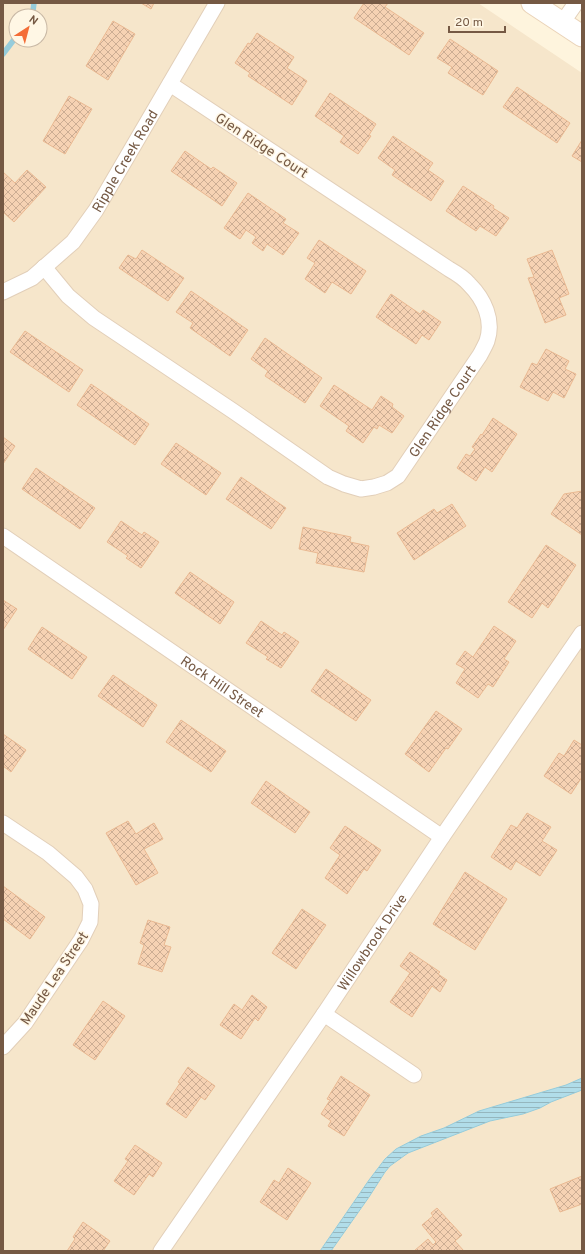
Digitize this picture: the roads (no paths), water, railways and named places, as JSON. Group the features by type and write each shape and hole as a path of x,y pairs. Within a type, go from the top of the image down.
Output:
{"main road":[{"path":"532,3 582,36"}],"street":[{"name":"Ripple Creek Road","path":"3,292 32,278 73,242 96,210 217,3"},
{"path":"562,23 576,3"},
{"name":"Glen Ridge Court","path":"44,267 68,296 94,318 328,477 361,489 374,487 386,483 398,476 415,452 480,355 487,341 489,321 486,308 480,297 469,283 449,269 170,84"},
{"name":"Rock Hill Street","path":"3,536 442,837"},
{"name":"Willowbrook Drive","path":"161,1251 324,1014 442,837 582,633"},
{"name":"Maude Lea Street","path":"3,823 48,853 76,877 85,889 90,904 90,922 81,940 25,1023 3,1047"},
{"path":"324,1014 414,1075"}],"water":[{"path":"582,1078 582,1090 540,1108 523,1114 490,1121 408,1153 390,1166 385,1172 331,1251 320,1251 369,1180 385,1159 396,1149 421,1136 444,1128 479,1111 566,1085"}],"waterway":[{"path":"33,8 34,3"},
{"path":"3,54 8,47"}]}
